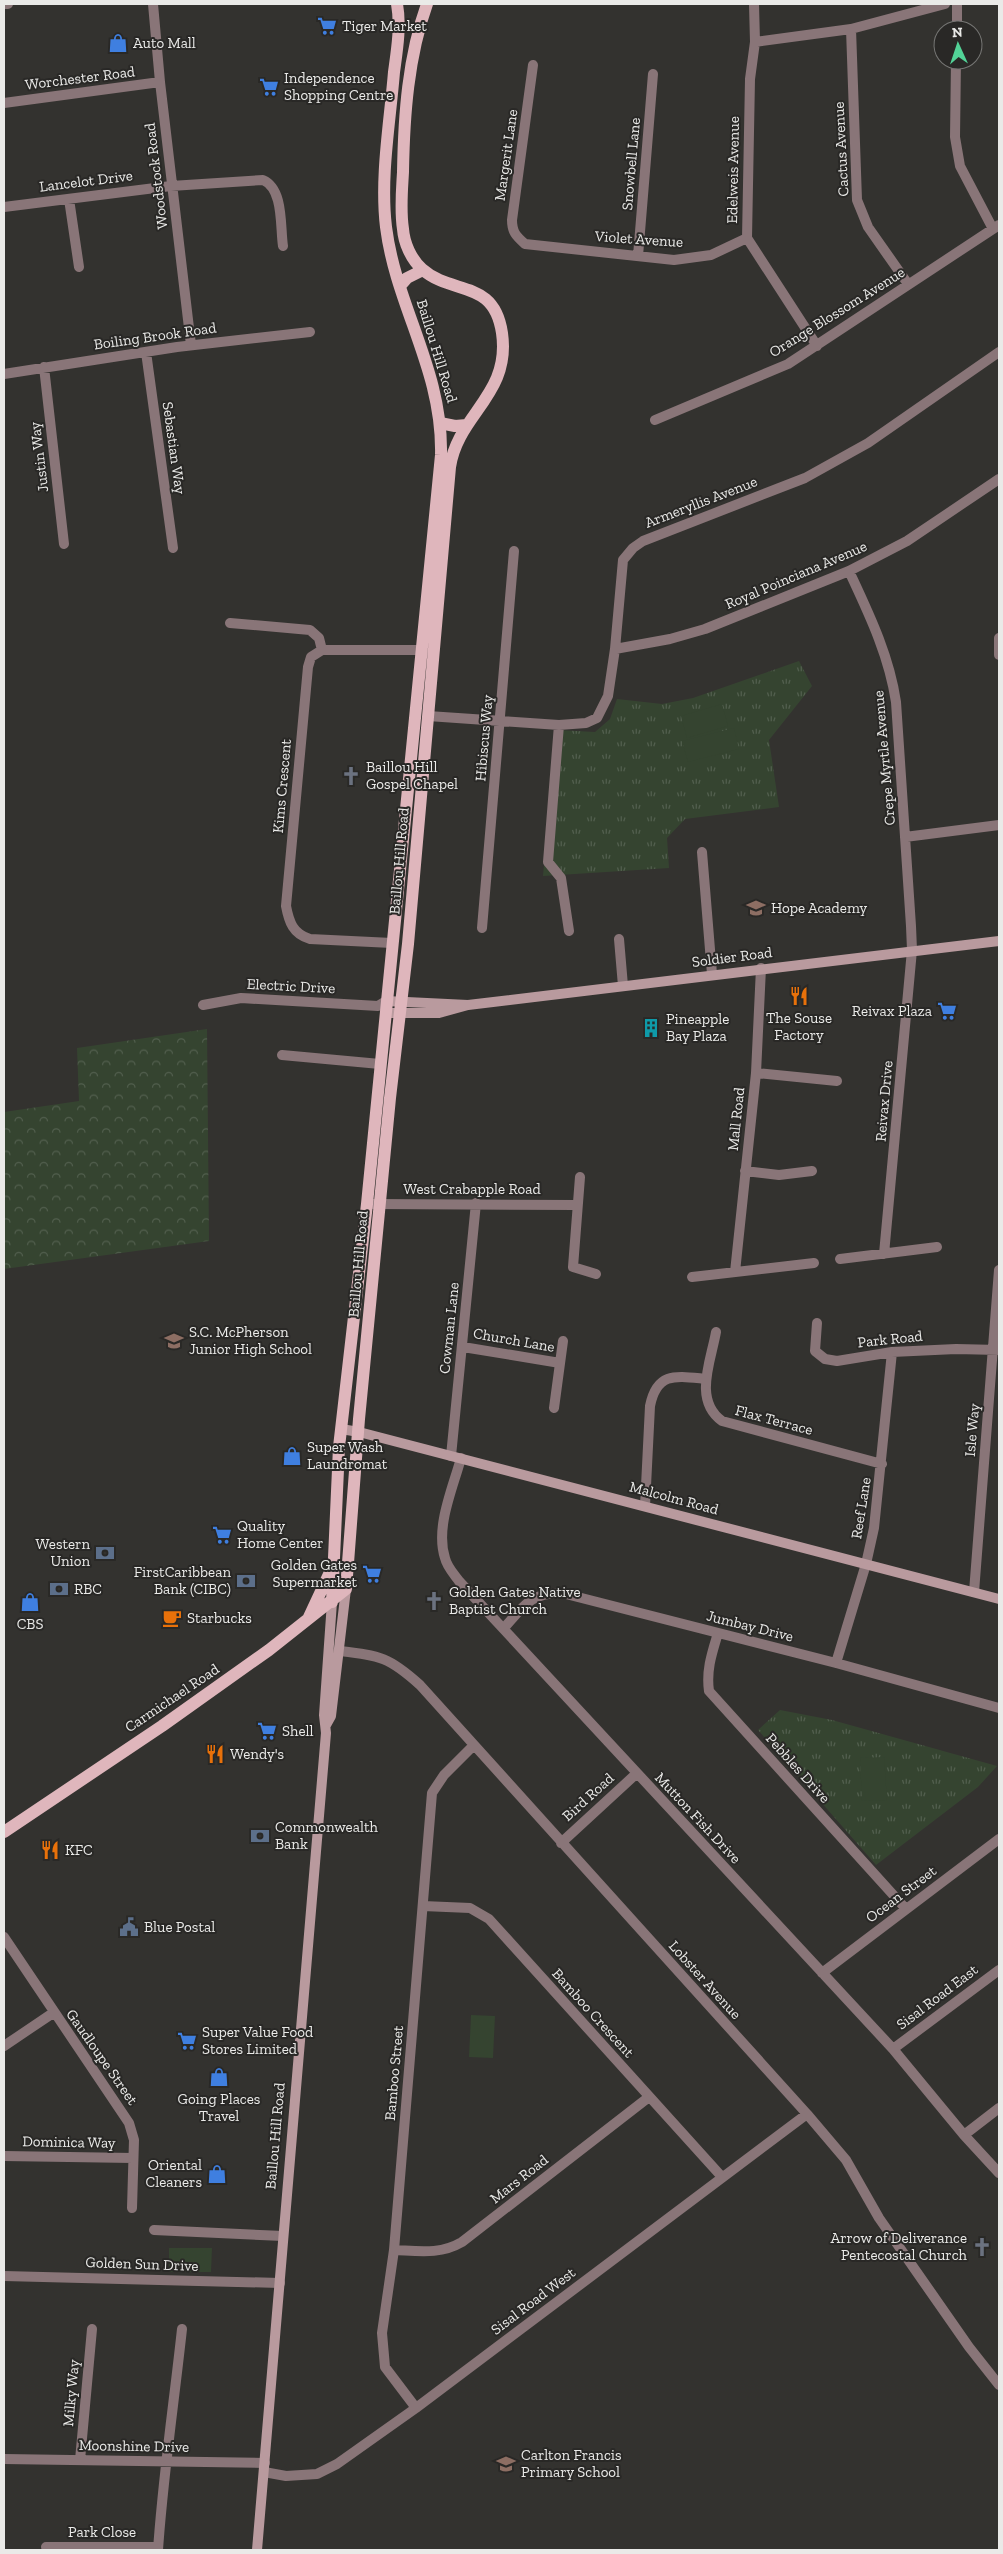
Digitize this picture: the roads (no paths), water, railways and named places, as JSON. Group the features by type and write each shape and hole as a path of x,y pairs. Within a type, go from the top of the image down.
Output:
{"main road":[{"name":"Baillou Hill Road","path":"326,1725 331,1716 340,1651 359,1432 374,1204 383,1007 392,943 440,473 440,423 436,396 424,352 400,286 389,246 385,218 386,166 399,21 397,4"},
{"path":"400,286 407,278 423,270 414,261 405,238 402,191 408,93 415,46 427,4"},
{"name":"Baillou Hill Road","path":"258,2550 326,1725 324,1716 341,1429 401,1008 450,467 454,450 467,426 494,388 503,352 500,324 494,308 482,295 471,289 436,278 423,270"},
{"path":"440,423 467,426"},
{"name":"Soldier Road","path":"383,1007 468,1005 761,968 999,941"},
{"name":"Malcolm Road","path":"341,1429 456,1457 999,1599"},
{"name":"Carmichael Road","path":"4,1832 162,1726 308,1619 332,1567"},
{"path":"308,1619 332,1602 346,1589"}],"street":[{"name":"Woodstock Road","path":"153,4 160,82 191,345"},
{"name":"Edelweis Avenue","path":"754,4 755,42 750,79 747,238 817,346"},
{"path":"755,42 851,29 945,4"},
{"path":"957,4 957,20"},
{"name":"Cactus Avenue","path":"851,29 857,200 868,227 908,284"},
{"name":"Margerit Lane","path":"525,244 512,230 512,220 533,65"},
{"path":"956,70 955,138 960,166 996,227"},
{"name":"Snowbell Lane","path":"638,256 653,74"},
{"name":"Worchester Road","path":"4,102 160,82"},
{"name":"Lancelot Drive","path":"4,207 172,186 253,179 269,182 277,195 283,246"},
{"path":"69,199 79,267"},
{"name":"Orange Blossom Avenue","path":"655,420 788,364 996,227"},
{"name":"Violet Avenue","path":"525,244 674,260 710,255 747,238"},
{"name":"Boiling Brook Road","path":"4,374 191,345 310,332"},
{"name":"Sebastian Way","path":"146,352 172,548"},
{"name":"Armeryllis Avenue","path":"428,716 559,725 586,723 597,718 608,696 616,649 623,560 633,548 643,541 805,478 868,443 999,352"},
{"name":"Justin Way","path":"44,367 64,544"},
{"name":"Royal Poinciana Avenue","path":"616,649 670,639 704,629 849,572 907,541 999,479"},
{"name":"Hibiscus Way","path":"482,928 514,551"},
{"name":"Crepe Myrtle Avenue","path":"849,572 879,636 892,673 896,702 906,837 912,950"},
{"path":"230,623 310,630 319,638 322,650 422,650"},
{"path":"999,638 999,655"},
{"name":"Kims Crescent","path":"322,650 311,657 308,667 286,906 289,919 292,927 302,936 310,939 392,943"},
{"path":"559,725 548,862 561,878 568,931"},
{"path":"906,837 999,825"},
{"path":"702,852 712,974"},
{"path":"619,939 623,986"},
{"name":"Reivax Drive","path":"884,1254 912,950"},
{"name":"Mall Road","path":"735,1272 756,1072 761,968"},
{"name":"Electric Drive","path":"203,1006 241,998 383,1007"},
{"path":"282,1055 380,1064"},
{"path":"756,1072 837,1081"},
{"path":"745,1171 779,1176 812,1172"},
{"path":"580,1177 573,1267 596,1274"},
{"name":"West Crabapple Road","path":"374,1204 476,1203 577,1205"},
{"name":"Cowman Lane","path":"456,1457 463,1347 476,1203"},
{"path":"840,1259 937,1246"},
{"path":"692,1277 814,1263"},
{"name":"Isle Way","path":"974,1592 996,1350 999,1270"},
{"name":"Park Road","path":"817,1323 815,1351 825,1359 837,1361 892,1352 956,1349 996,1350"},
{"name":"Flax Terrace","path":"716,1332 706,1379 708,1405 713,1414 722,1421 882,1464"},
{"path":"554,1408 563,1341"},
{"name":"Church Lane","path":"463,1347 560,1363"},
{"name":"Reef Lane","path":"836,1663 866,1564 874,1528 892,1352"},
{"path":"645,1506 652,1392 658,1384 669,1378 681,1376 706,1379"},
{"name":"Mutton Fish Drive","path":"456,1457 442,1540 444,1557 459,1581 893,2049 964,2135 999,2173"},
{"name":"Jumbay Drive","path":"504,1628 532,1598 537,1595 556,1593 836,1663 999,1708"},
{"name":"Pebbles Drive","path":"718,1633 710,1658 707,1679 709,1691 906,1909"},
{"name":"Lobster Avenue","path":"340,1651 375,1655 397,1664 420,1685 473,1746 807,2114 846,2160 879,2218 969,2347 999,2385"},
{"name":"Bamboo Street","path":"416,2408 389,2376 382,2351 382,2333 394,2250 432,1793 444,1775 473,1746"},
{"name":"Bird Road","path":"561,1843 636,1774"},
{"name":"Ocean Street","path":"822,1973 999,1839"},
{"name":"Bamboo Crescent","path":"423,1906 470,1908 489,1919 722,2177"},
{"name":"Gaudloupe Street","path":"4,1937 53,2013 129,2123 134,2140 132,2208"},
{"name":"Sisal Road East","path":"893,2049 999,1970"},
{"path":"4,2046 53,2013"},
{"name":"Mars Road","path":"394,2250 436,2252 450,2249 462,2242 649,2097"},
{"path":"964,2135 999,2108"},
{"name":"Sisal Road West","path":"264,2468 298,2476 327,2471 416,2408 807,2114"},
{"name":"Dominica Way","path":"4,2156 133,2158"},
{"path":"154,2230 283,2236"},
{"name":"Golden Sun Drive","path":"4,2276 280,2283"},
{"name":"Milky Way","path":"80,2460 92,2329"},
{"path":"158,2548 166,2461 182,2329"},
{"name":"Moonshine Drive","path":"4,2460 166,2461 264,2468"},
{"name":"Park Close","path":"46,2547 158,2548"}],"place":[{"name":"Tiger Market","path":"327,26"},
{"name":"Auto Mall","path":"118,43"},
{"name":"Independence Shopping Centre","path":"269,87"},
{"name":"Baillou Hill Gospel Chapel","path":"351,776"},
{"name":"Hope Academy","path":"756,908"},
{"name":"The Souse Factory","path":"799,996"},
{"name":"Reivax Plaza","path":"947,1011"},
{"name":"Pineapple Bay Plaza","path":"651,1028"},
{"name":"S.C. McPherson Junior High School","path":"174,1341"},
{"name":"Super Wash Laundromat","path":"292,1456"},
{"name":"Quality Home Center","path":"222,1535"},
{"name":"Western Union","path":"105,1553"},
{"name":"Golden Gates Supermarket","path":"372,1574"},
{"name":"FirstCaribbean Bank (CIBC)","path":"246,1581"},
{"name":"RBC","path":"59,1589"},
{"name":"Golden Gates Native Baptist Church","path":"434,1601"},
{"name":"CBS","path":"30,1602"},
{"name":"Starbucks","path":"172,1618"},
{"name":"Shell","path":"267,1731"},
{"name":"Wendy's","path":"215,1754"},
{"name":"Commonwealth Bank","path":"260,1836"},
{"name":"KFC","path":"50,1850"},
{"name":"Blue Postal","path":"129,1927"},
{"name":"Super Value Food Stores Limited","path":"187,2041"},
{"name":"Going Places Travel","path":"219,2077"},
{"name":"Oriental Cleaners","path":"217,2174"},
{"name":"Arrow of Deliverance Pentecostal Church","path":"982,2247"},
{"name":"Carlton Francis Primary School","path":"506,2464"}]}
